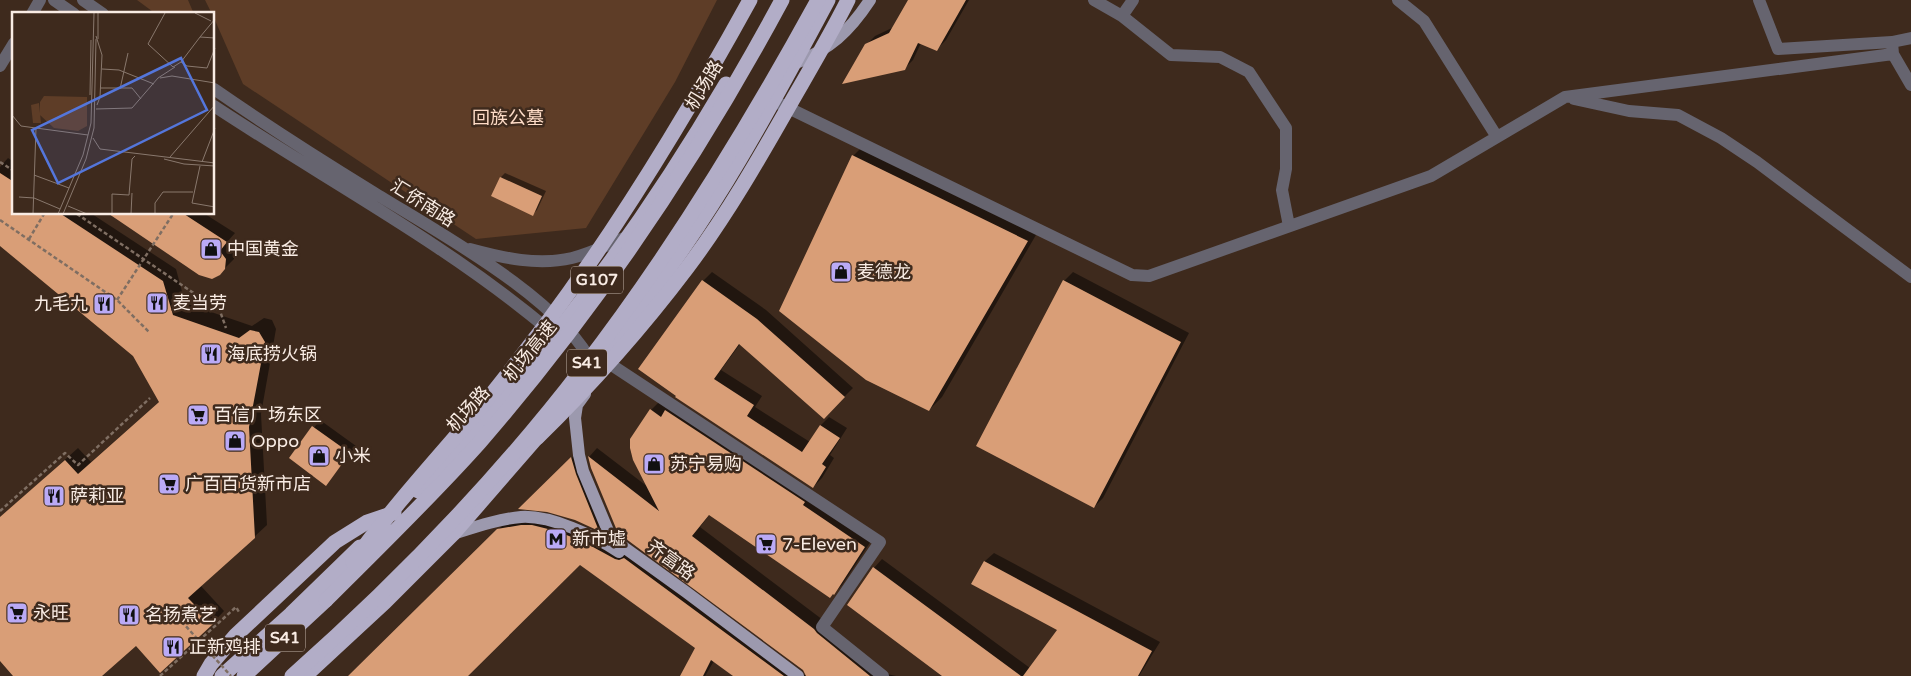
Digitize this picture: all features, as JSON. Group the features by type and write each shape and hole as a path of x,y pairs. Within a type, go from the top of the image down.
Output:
{"highway":[{"path":"326,600 380,526 477,412 546,324 586,268 654,164 750,0"},
{"name":"机场路","path":"222,676 291,614 396,513 470,435 560,330 630,236 698,130 774,0"},
{"name":"机场高速","path":"244,676 326,600 438,488 479,443 550,358 649,222 738,78 782,0"},
{"name":"S41","path":"292,676 415,559 557,401 608,334 683,226 767,91 818,0"},
{"path":"305,676 377,609 453,534 601,365 619,336 656,288 708,210 774,101 828,0"},
{"path":"415,559 578,397 624,347 665,297 708,238 741,188 782,119 848,0"},
{"path":"204,676 216,658 236,635 335,542 367,522 396,513"}],"main road":[{"path":"794,64 832,44 858,18 870,0"},
{"name":"齐富路","path":"601,365 577,405 575,418 579,455 583,471 611,538 798,676"},
{"name":"齐富路","path":"453,534 479,526 522,517 551,521 609,546 679,594 788,676"}],"street":[{"path":"33,12 40,0"},
{"path":"54,0 71,12"},
{"path":"1094,0 1122,16 1171,55 1220,57 1249,72 1286,128 1286,169 1282,190 1289,226"},
{"path":"1122,16 1133,0"},
{"path":"1398,0 1424,21 1497,137"},
{"path":"1759,0 1778,49 1892,48"},
{"path":"85,6 98,12"},
{"path":"774,101 1132,275 1149,276 1432,176 1565,97 1892,48 1911,38"},
{"path":"0,66 12,46"},
{"path":"1892,48 1911,86"},
{"name":"汇侨南路","path":"215,90 461,247 534,298 560,330 601,365"},
{"path":"1565,97 1629,111 1678,115 1721,138 1757,162 1911,277"},
{"name":"汇侨南路","path":"215,107 451,257 511,300 560,330"},
{"path":"461,247 516,260 555,261 573,258 630,236"},
{"path":"601,365 880,542 822,628 883,676"}],"path":[{"path":"0,162 12,170"},
{"path":"29,239 43,215"},
{"path":"78,215 220,311 226,328"},
{"path":"117,300 172,215"},
{"path":"0,220 117,300 149,332"},
{"path":"0,511 66,452 78,465 150,398"},
{"path":"160,676 236,608"},
{"path":"173,612 231,676"}],"green space":[{"path":"137,0 188,0 193,12 153,12"},
{"name":"回族公墓","path":"205,0 717,0 675,82 586,228 476,239 243,84 215,20 215,12 211,12"}],"building":[{"path":"908,0 966,0 937,51 918,43 905,70 842,84 865,44 889,33"},
{"path":"852,155 1028,241 929,411 866,380 779,311"},
{"name":"百信广场东区","path":"0,173 12,181 12,215 63,215 163,281 173,315 239,338 250,330 259,332 265,342 249,427 255,538 188,598 213,624 160,673 136,646 102,676 13,676 0,661 0,517 65,460 78,474 159,402 133,356 0,246"},
{"path":"500,177 542,196 533,216 491,196"},
{"path":"110,215 186,215 227,242 220,251 226,259 225,269 220,275 212,279 199,275"},
{"path":"702,280 757,319 845,397 824,419 739,344 714,379 754,405 747,416 802,452 820,425 840,438 822,464 826,467 813,488 675,397 638,369"},
{"path":"1063,280 1181,342 1094,508 976,446"},
{"path":"650,409 661,417 665,410 805,502 803,505 865,547 834,595 830,598 709,515 692,536 814,629 870,676 806,676 803,670 618,533 591,468 588,456 659,511 633,460 630,448 630,439"},
{"name":"小米","path":"312,426 350,453 326,486 289,458"},
{"path":"571,457 599,531 575,520 547,512 518,509"},
{"path":"532,525 556,531 582,541 615,559 624,558 784,676 733,676 711,660 703,676 680,676 695,648 580,565 468,676 348,676 497,529"},
{"path":"984,561 1152,651 1138,676 1023,676 1057,630 971,584"},
{"path":"873,567 1021,676 942,676 847,605"}],"place":[{"name":"中国黄金","path":"211,249"},
{"name":"麦德龙","path":"841,272"},
{"name":"麦当劳","path":"157,303"},
{"name":"九毛九","path":"104,304"},
{"name":"海底捞火锅","path":"211,354"},
{"name":"百信广场东区","path":"198,415"},
{"name":"Oppo","path":"235,441"},
{"name":"小米","path":"319,456"},
{"name":"苏宁易购","path":"654,464"},
{"name":"广百百货新市店","path":"169,484"},
{"name":"萨莉亚","path":"54,496"},
{"name":"新市墟","path":"556,539"},
{"name":"7-Eleven","path":"766,544"},
{"name":"永旺","path":"17,613"},
{"name":"名扬煮艺","path":"129,615"},
{"name":"正新鸡排","path":"173,647"}]}
